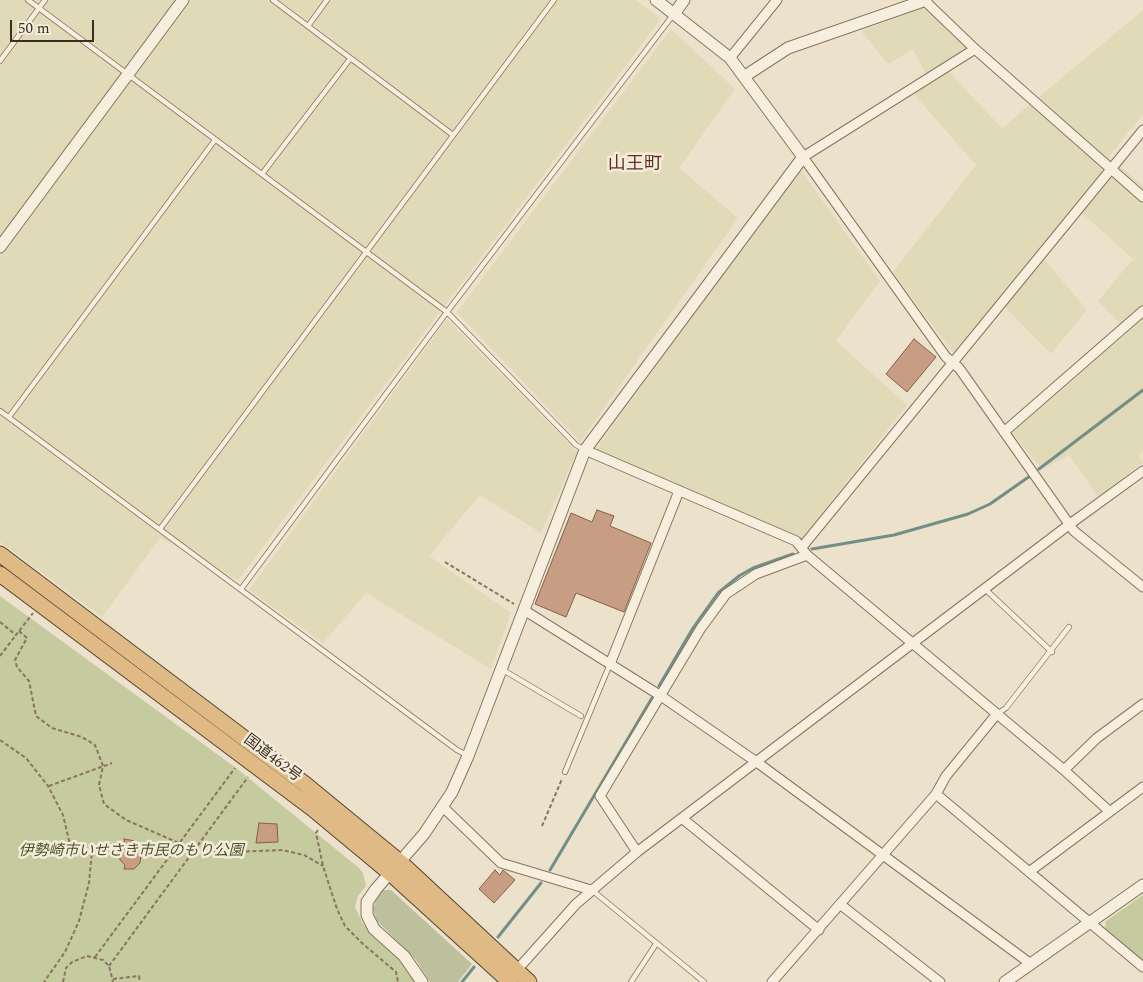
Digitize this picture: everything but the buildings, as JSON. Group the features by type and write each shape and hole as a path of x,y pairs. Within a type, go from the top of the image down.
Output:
{"highway":[{"name":"国道462号","path":"0,554 305,784 510,979 529,982"},
{"name":"国道462号","path":"0,574 313,809 395,868"}],"street":[{"path":"0,246 183,0"},
{"path":"656,0 730,58 745,76 946,357 952,362 1004,432 1074,531 1101,555 1143,587"},
{"path":"674,14 684,0"},
{"path":"730,58 776,0"},
{"path":"745,76 788,48 925,0 975,49 1143,197"},
{"path":"422,982 412,965 374,929 369,921 366,910 367,902 443,807 468,756 585,450 803,157 975,49"},
{"path":"802,546 1143,130"},
{"path":"1004,432 1143,311"},
{"path":"585,450 796,541 802,546 807,555 912,645 1064,770 1109,811"},
{"path":"510,979 591,890 637,852 758,763 1070,524 1143,471"},
{"path":"610,664 679,491"},
{"path":"637,852 600,796 701,628 726,594 756,574 807,555"},
{"path":"524,610 661,696 758,763 1031,964"},
{"path":"1064,770 1097,738 1143,704"},
{"path":"772,982 936,794 946,776 996,714"},
{"path":"1029,872 1143,787"},
{"path":"936,794 1143,967"},
{"path":"443,807 501,863 591,890"},
{"path":"683,819 818,930"},
{"path":"1006,982 1143,885"},
{"path":"841,905 940,982"}],"lane":[{"path":"28,0 447,312 576,445 585,450"},
{"path":"0,61 45,0"},
{"path":"273,0 453,135"},
{"path":"308,26 327,0"},
{"path":"160,529 554,0"},
{"path":"241,589 447,312 674,14"},
{"path":"262,174 350,59"},
{"path":"9,417 215,140"},
{"path":"0,410 457,750 468,756"},
{"path":"985,590 1052,652"},
{"path":"996,714 1006,708 1052,652 1069,627"},
{"path":"565,772 610,664"},
{"path":"501,669 581,716"},
{"path":"591,890 598,893 656,944 704,982"},
{"path":"631,982 656,944"}],"path":[{"path":"445,562 524,610"},
{"path":"0,656 33,613"},
{"path":"0,622 16,635"},
{"path":"19,632 27,638 15,660 17,667 29,681 36,716 52,728 82,737 95,745 103,766 99,785 104,804 126,820 179,843"},
{"path":"0,740 26,758 48,786 63,815 72,853 92,851 90,883 79,921 65,952 44,982"},
{"path":"48,786 112,763"},
{"path":"95,957 238,764"},
{"path":"542,826 565,772"},
{"path":"109,966 250,774"},
{"path":"319,828 316,833 323,866 337,909 346,926 363,944 396,972 398,982"},
{"path":"194,850 230,852 292,851 323,866"},
{"path":"63,982 66,968 72,962 79,958 95,957 109,966 113,980 139,976 140,982"}],"shaded area":[{"path":"0,0 636,0 661,19 238,580 160,538 102,617 0,542"},
{"path":"923,8 970,48 944,67 1002,128 1143,10 1143,115 1109,156 1143,186 1143,451 1138,456 1143,462 1099,498 1069,455 1042,469 1012,433 1128,332 1098,301 1133,259 1082,213 1044,259 1087,310 1051,354 998,300 953,353 893,272 976,165 913,93 930,82 913,49 888,64 861,31"},
{"path":"671,29 735,89 679,168 738,218 580,442 457,312"},
{"path":"799,168 880,281 836,341 907,405 801,540 595,451"},
{"path":"447,319 577,452 541,533 480,495 429,556 511,613 491,669 366,593 323,643 249,590"}],"green space":[{"name":"伊勢崎市いせさき市民のもり公園","path":"0,596 236,768 359,868 363,873 366,886 358,896 355,907 363,924 404,965 415,982 0,982"},
{"path":"383,890 391,890 472,964 458,982 430,982 416,960 377,921 373,909 376,899"},
{"path":"1143,895 1143,960 1105,928 1106,921"}],"waterway":[{"path":"1039,469 1143,390"},
{"path":"812,549 894,535 968,514 990,504 1030,476"},
{"path":"659,686 693,628 718,593 739,576 753,568 793,554"},
{"path":"550,870 652,698"},
{"path":"498,937 541,883"},
{"path":"462,982 474,967"}],"district":[{"name":"山王町","path":"635,165"}]}
